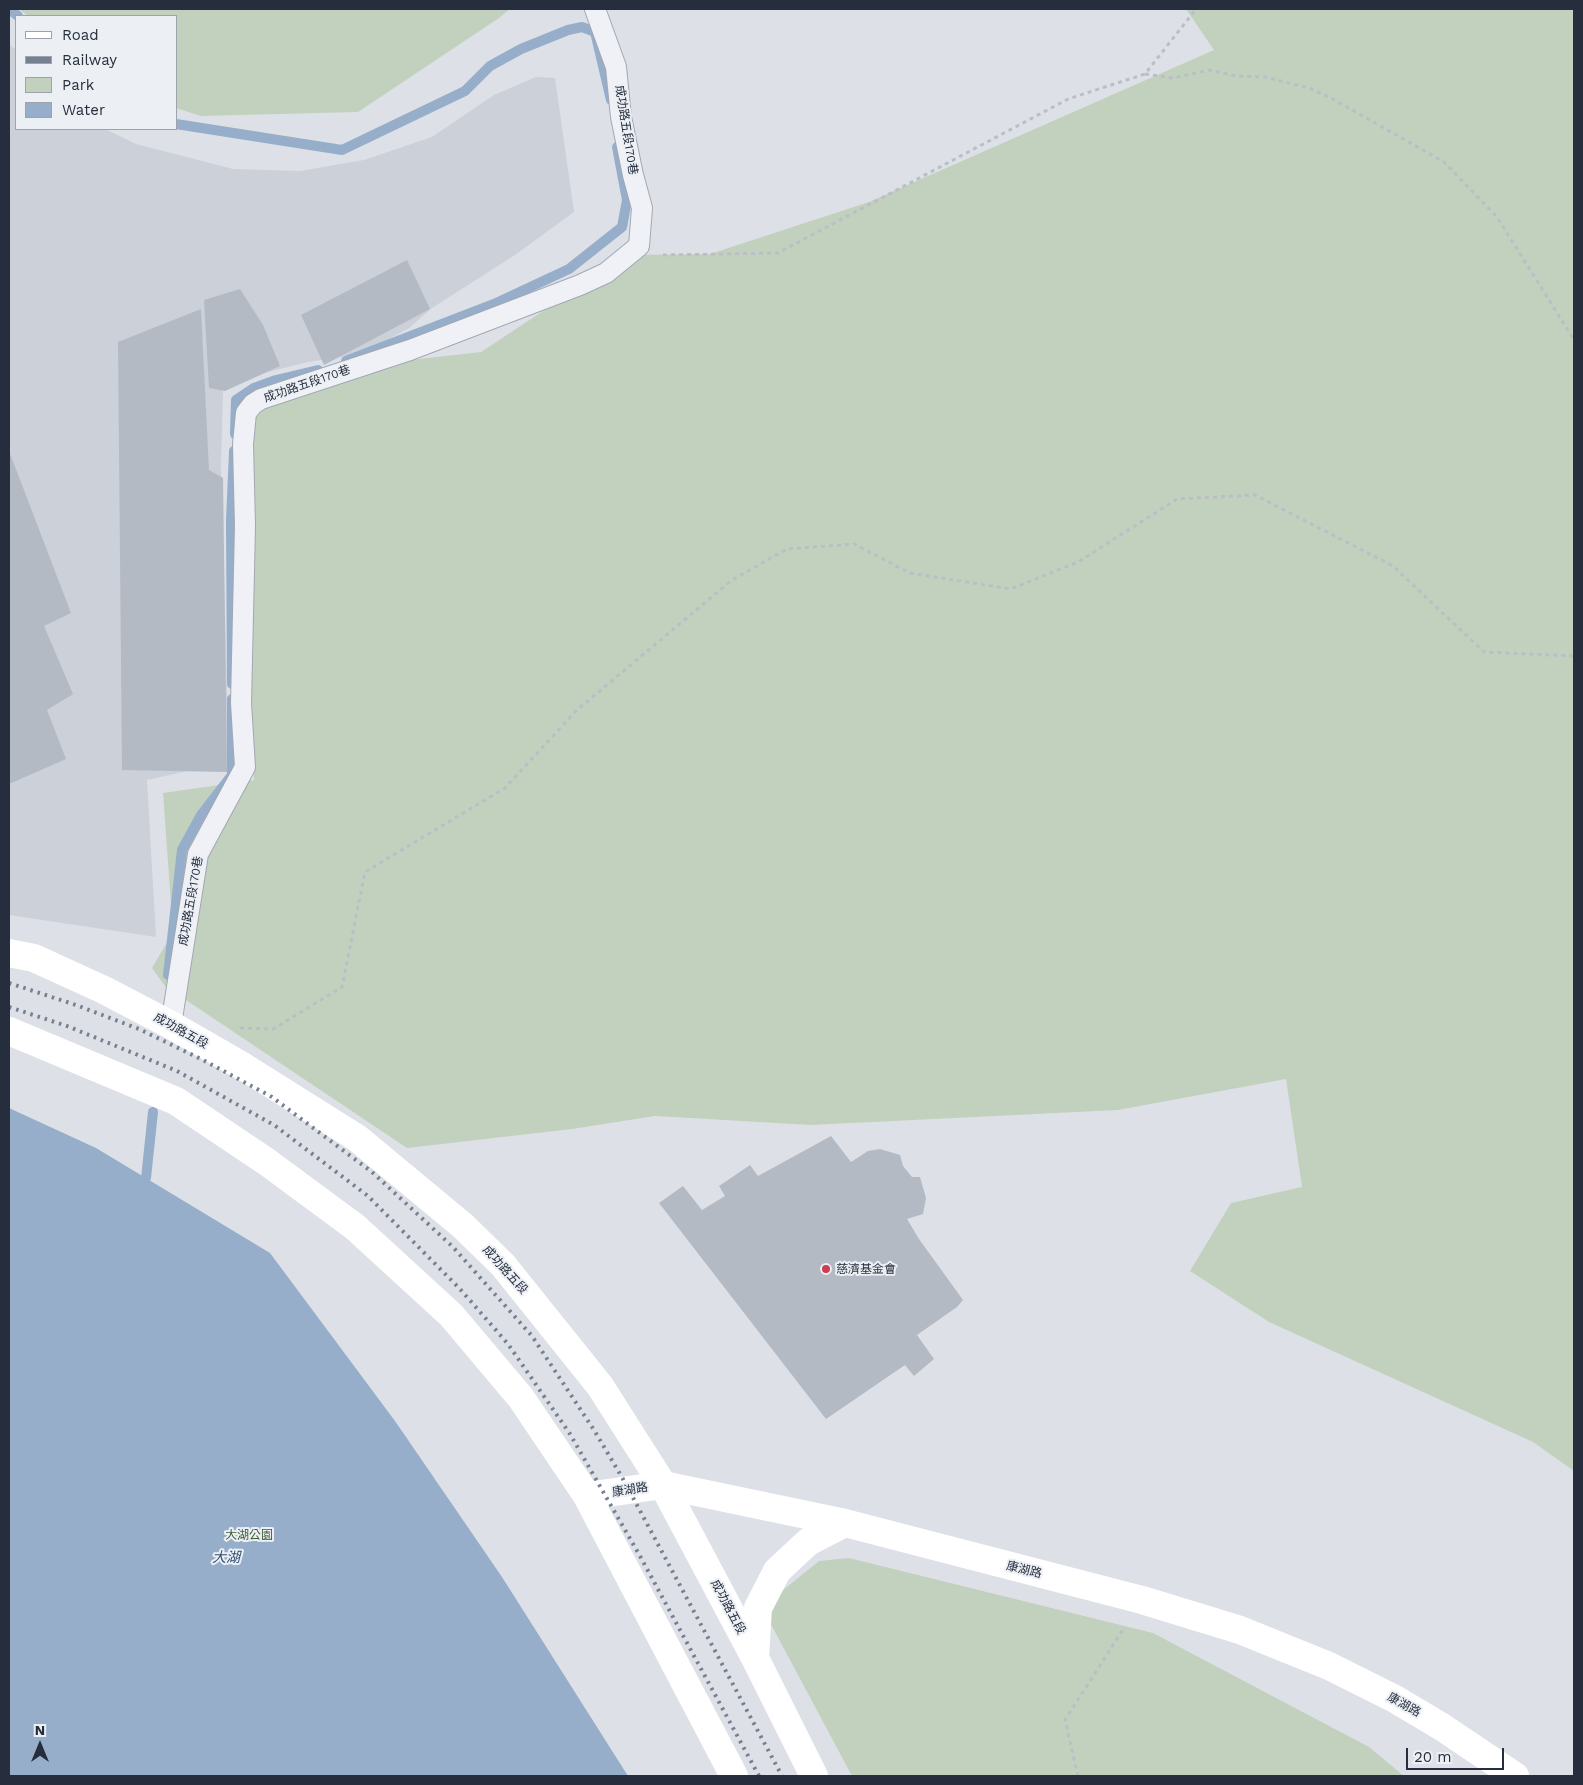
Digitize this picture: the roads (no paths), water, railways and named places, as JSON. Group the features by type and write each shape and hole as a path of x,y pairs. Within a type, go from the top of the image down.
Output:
{"main road":[{"name":"成功路五段","path":"9,953 34,958 104,990 171,1024 357,1138 463,1226 503,1264 600,1386 663,1485 755,1658 814,1776"},
{"path":"9,1031 176,1101 267,1162 355,1227 450,1315 521,1398 587,1496 734,1776"},
{"name":"康湖路","path":"587,1496 663,1485 845,1523 1142,1600 1240,1630 1329,1666 1395,1699 1442,1727 1516,1776"},
{"path":"755,1658 758,1608 777,1571 808,1542 845,1523"}],"lane":[{"name":"成功路五段170巷","path":"171,1024 198,854 245,767 241,702 245,526 243,444 246,413 253,404 261,399 410,350 580,285 606,273 639,246 642,208 633,175 622,117 616,67 596,9"}],"water":[{"name":"大湖","path":"9,1108 96,1148 270,1253 395,1421 502,1577 628,1776 9,1776"}],"waterway":[{"path":"9,9 17,15"},
{"path":"178,124 342,150 465,91 490,66 521,49 568,30 582,27 595,32 611,100"},
{"path":"346,361 494,304 569,269 622,227 627,200 617,147"},
{"path":"235,434 236,400 254,388 276,380 318,370"},
{"path":"232,684 231,521 234,451"},
{"path":"168,975 182,850 201,815 232,775 232,699"},
{"path":"146,1178 153,1112"}],"railway":[{"path":"9,983 76,1005 139,1029 203,1060 272,1097 372,1172 453,1247 532,1336 594,1430 623,1479 782,1776"},
{"path":"9,1007 67,1026 177,1071 274,1125 368,1196 460,1289 508,1344 570,1434 640,1556 759,1776"}],"place":[{"name":"慈濟基金會","path":"826,1269"}],"park label":[{"name":"大湖公園","path":"249,1535"}]}
